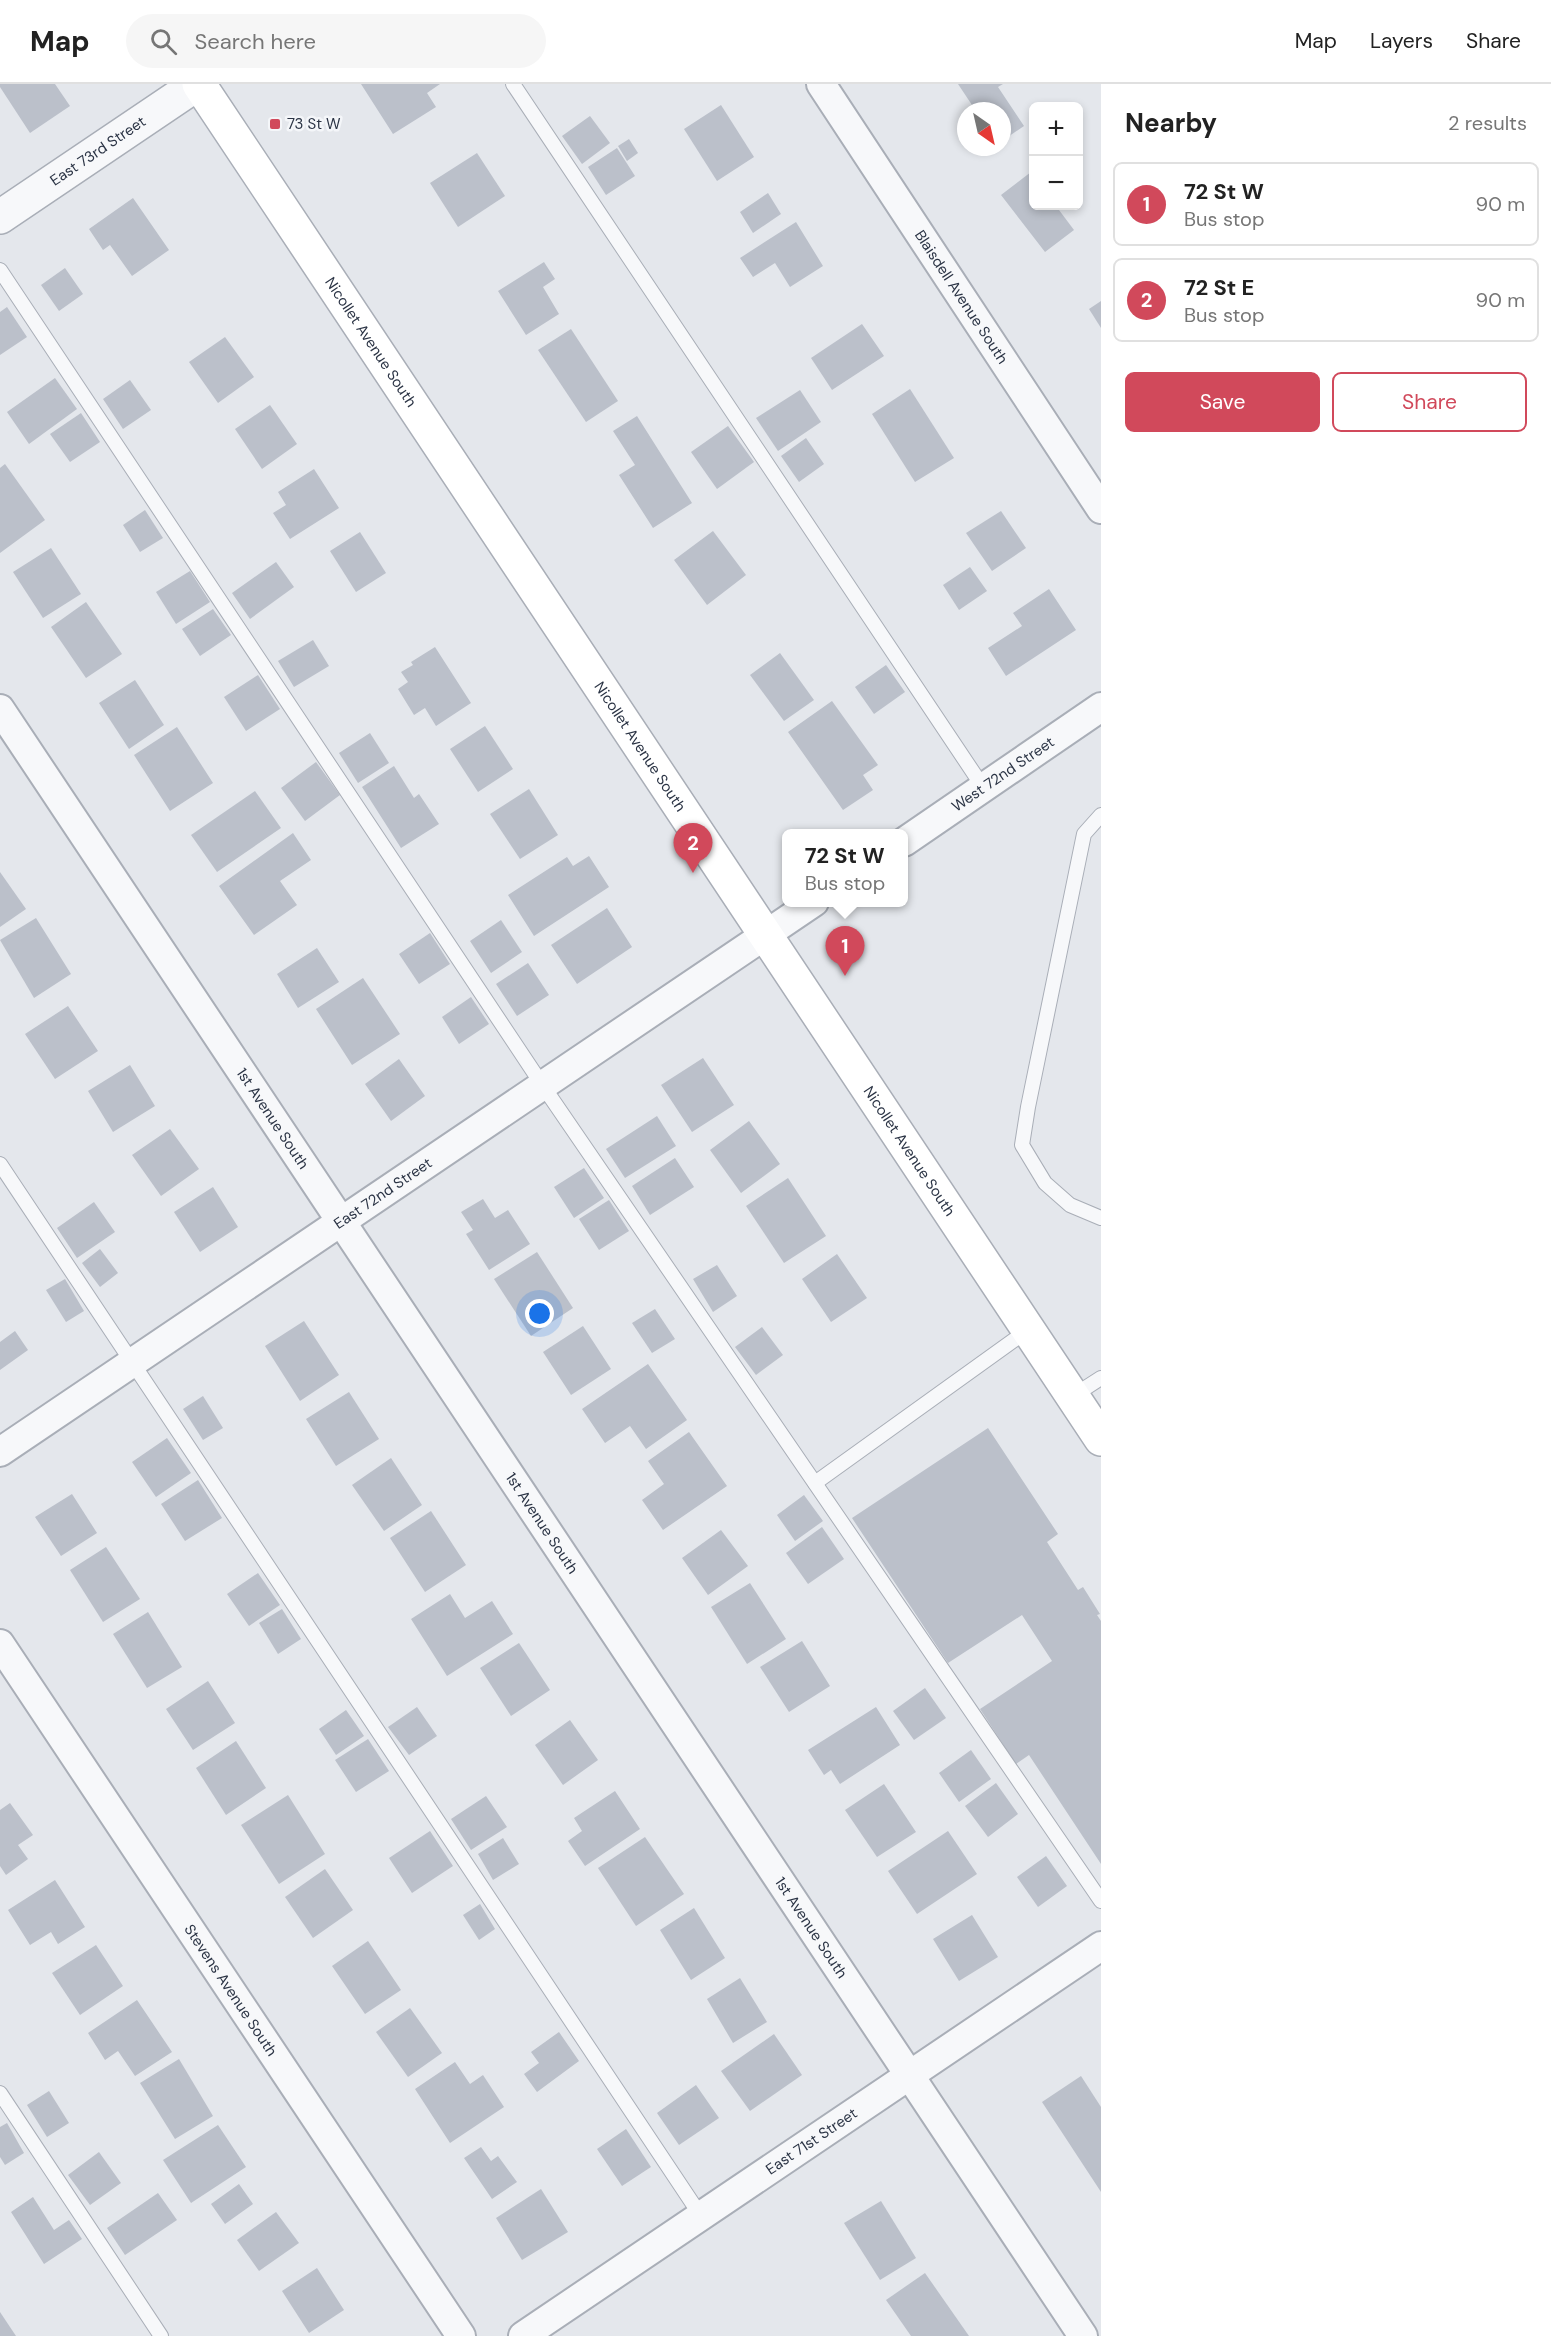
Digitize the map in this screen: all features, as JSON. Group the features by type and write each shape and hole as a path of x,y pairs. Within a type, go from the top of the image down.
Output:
{"main road":[{"name":"Nicollet Avenue South","path":"198,84 1101,1439"}],"street":[{"name":"East 73rd Street","path":"0,217 198,84"},
{"name":"Blaisdell Avenue South","path":"821,84 1101,509"},
{"name":"West 72nd Street","path":"908,839 1101,707"},
{"name":"1st Avenue South","path":"0,709 1083,2336"},
{"path":"766,935 808,907"},
{"name":"East 72nd Street","path":"0,1452 766,935"},
{"name":"Stevens Avenue South","path":"0,1644 461,2336"},
{"name":"East 71st Street","path":"523,2336 1101,1946"}],"lane":[{"path":"513,84 983,787"},
{"path":"0,270 543,1086 1101,1901"},
{"path":"1101,815 1084,834 1022,1145 1045,1183 1070,1205 1101,1218"},
{"path":"0,1164 701,2216"},
{"path":"815,1483 1028,1330"},
{"path":"1072,1396 1101,1378"},
{"path":"0,2093 161,2336"}],"building":[{"path":"0,84 55,84 70,106 30,133"},
{"path":"361,84 440,84 427,93 436,107 393,134"},
{"path":"958,84 1003,84 998,87 1008,102 970,102"},
{"path":"721,105 754,157 717,181 684,129"},
{"path":"1011,106 1024,126 1011,135"},
{"path":"590,116 610,143 582,164 562,136"},
{"path":"629,139 638,153 627,161 618,146"},
{"path":"617,148 635,176 606,195 588,167"},
{"path":"477,153 505,196 458,227 430,183"},
{"path":"1029,174 1029,210 1059,210 1074,230 1045,252 1001,195"},
{"path":"768,193 781,214 753,233 740,212"},
{"path":"133,198 169,250 132,276 110,245 103,250 89,229"},
{"path":"796,222 823,266 790,287 775,263 753,277 740,258"},
{"path":"544,262 555,279 543,287 559,314 526,335 498,291"},
{"path":"65,268 83,294 59,311 41,285"},
{"path":"1101,301 1101,328 1089,309"},
{"path":"7,307 27,337 0,355 0,312"},
{"path":"862,324 884,356 832,390 811,358"},
{"path":"571,329 618,401 586,422 538,350"},
{"path":"225,337 254,377 218,403 189,362"},
{"path":"55,378 77,409 29,444 7,412"},
{"path":"130,380 151,410 123,429 103,399"},
{"path":"910,389 954,458 915,482 872,414"},
{"path":"800,390 821,422 778,451 756,418"},
{"path":"270,405 297,444 262,469 235,429"},
{"path":"81,413 100,442 70,462 50,434"},
{"path":"637,416 692,503 653,528 619,475 635,465 613,431"},
{"path":"728,426 754,462 717,489 691,452"},
{"path":"806,438 824,464 799,482 781,456"},
{"path":"5,464 45,520 0,553 0,468"},
{"path":"314,469 339,508 290,539 273,513 286,505 278,492"},
{"path":"145,510 163,538 140,552 123,525"},
{"path":"1001,511 1026,548 992,571 966,533"},
{"path":"713,531 746,575 707,605 674,560"},
{"path":"360,532 386,573 356,592 330,551"},
{"path":"51,548 81,594 43,618 13,572"},
{"path":"276,562 294,587 250,619 232,593"},
{"path":"970,567 987,591 959,610 943,585"},
{"path":"190,571 210,602 176,624 156,592"},
{"path":"1049,589 1076,630 1006,676 988,648 1022,626 1013,613"},
{"path":"86,602 122,654 86,678 51,627"},
{"path":"213,609 231,635 200,656 182,629"},
{"path":"313,640 329,666 294,687 278,661"},
{"path":"435,647 471,703 436,726 425,708 414,715 398,689 408,682 401,672 413,665 411,662"},
{"path":"780,653 814,700 784,721 750,675"},
{"path":"886,665 905,692 874,714 855,687"},
{"path":"258,675 280,709 246,731 224,697"},
{"path":"135,680 164,725 129,749 99,703"},
{"path":"832,701 878,765 863,775 873,790 843,810 788,732"},
{"path":"485,726 513,769 478,792 450,749"},
{"path":"177,727 213,783 170,811 134,755"},
{"path":"370,733 389,763 358,783 339,753"},
{"path":"316,762 340,795 305,821 281,788"},
{"path":"394,766 414,798 419,794 439,824 401,848 362,787"},
{"path":"529,789 558,835 520,859 490,814"},
{"path":"255,791 281,828 217,872 191,835"},
{"path":"293,833 311,860 280,881 297,905 254,935 219,886"},
{"path":"589,856 609,887 534,936 508,895 567,857 573,866"},
{"path":"0,872 26,909 0,927"},
{"path":"607,908 632,947 577,984 551,945"},
{"path":"36,918 71,974 34,998 0,940"},
{"path":"501,920 522,952 491,973 470,941"},
{"path":"430,933 450,964 419,984 399,954"},
{"path":"317,948 339,982 298,1008 277,974"},
{"path":"528,963 549,995 517,1016 496,984"},
{"path":"363,978 400,1034 352,1065 316,1009"},
{"path":"471,997 489,1024 459,1044 442,1017"},
{"path":"68,1006 98,1051 55,1079 25,1034"},
{"path":"703,1058 734,1105 692,1132 661,1085"},
{"path":"399,1059 425,1096 391,1121 365,1084"},
{"path":"130,1065 155,1106 113,1132 88,1091"},
{"path":"657,1116 676,1146 625,1178 606,1149"},
{"path":"749,1121 780,1164 741,1193 710,1150"},
{"path":"170,1129 199,1169 161,1196 132,1155"},
{"path":"675,1158 694,1187 650,1215 632,1186"},
{"path":"584,1168 604,1198 574,1218 554,1187"},
{"path":"788,1178 826,1236 784,1263 746,1206"},
{"path":"213,1187 238,1227 200,1252 174,1212"},
{"path":"483,1199 495,1218 508,1210 530,1244 489,1270 466,1234 473,1230 461,1212"},
{"path":"609,1200 629,1231 599,1250 579,1219"},
{"path":"94,1202 115,1232 77,1258 57,1228"},
{"path":"100,1249 118,1273 100,1287 82,1263"},
{"path":"537,1252 573,1308 531,1336 494,1279"},
{"path":"837,1254 867,1298 831,1322 802,1279"},
{"path":"717,1265 737,1296 713,1312 693,1279"},
{"path":"65,1279 84,1311 66,1322 46,1290"},
{"path":"655,1309 675,1339 652,1353 632,1323"},
{"path":"304,1321 339,1375 300,1401 265,1346"},
{"path":"583,1326 611,1369 571,1395 543,1352"},
{"path":"762,1327 783,1355 756,1375 735,1347"},
{"path":"15,1331 28,1350 0,1370 0,1342"},
{"path":"648,1364 687,1420 646,1449 630,1426 605,1443 582,1409"},
{"path":"349,1392 379,1439 336,1466 306,1419"},
{"path":"203,1396 223,1428 203,1440 183,1409"},
{"path":"988,1428 1058,1534 1047,1542 1078,1590 1083,1587 1100,1614 1097,1615 1101,1621 1101,1864 1029,1755 1016,1764 980,1709 1052,1661 1022,1615 948,1663 852,1518"},
{"path":"689,1432 727,1486 663,1530 642,1500 664,1484 648,1461"},
{"path":"167,1438 191,1473 156,1497 132,1462"},
{"path":"391,1458 422,1505 384,1531 352,1485"},
{"path":"198,1480 222,1518 185,1541 161,1504"},
{"path":"72,1494 97,1533 61,1556 35,1517"},
{"path":"804,1495 823,1521 795,1541 777,1515"},
{"path":"431,1511 466,1565 425,1592 390,1538"},
{"path":"822,1527 844,1559 808,1584 786,1553"},
{"path":"721,1530 748,1566 708,1595 682,1558"},
{"path":"106,1547 140,1599 103,1622 70,1570"},
{"path":"258,1573 280,1605 249,1626 227,1594"},
{"path":"750,1583 786,1639 747,1664 711,1607"},
{"path":"450,1594 465,1618 492,1601 513,1634 447,1676 411,1619"},
{"path":"282,1609 301,1639 278,1654 259,1623"},
{"path":"148,1612 182,1667 147,1688 113,1634"},
{"path":"802,1641 830,1686 789,1712 760,1667"},
{"path":"519,1643 550,1690 511,1716 480,1668"},
{"path":"208,1681 235,1723 193,1750 166,1709"},
{"path":"925,1688 946,1718 914,1740 893,1711"},
{"path":"417,1707 437,1736 409,1755 388,1727"},
{"path":"876,1707 900,1745 840,1784 831,1770 824,1775 808,1750"},
{"path":"346,1710 364,1736 336,1755 319,1729"},
{"path":"570,1720 598,1760 563,1785 535,1745"},
{"path":"368,1739 389,1771 356,1792 335,1760"},
{"path":"236,1741 266,1788 226,1815 196,1768"},
{"path":"971,1750 991,1779 959,1802 939,1773"},
{"path":"996,1783 1018,1814 988,1837 965,1806"},
{"path":"884,1784 916,1832 877,1857 845,1810"},
{"path":"615,1791 640,1829 585,1866 568,1841 582,1831 574,1818"},
{"path":"288,1795 325,1854 279,1884 241,1825"},
{"path":"486,1796 507,1827 471,1850 451,1819"},
{"path":"10,1803 33,1835 18,1845 28,1859 6,1875 0,1866 0,1810"},
{"path":"430,1831 453,1866 412,1893 389,1858"},
{"path":"948,1831 977,1874 917,1914 888,1871"},
{"path":"645,1837 684,1894 636,1926 598,1868"},
{"path":"503,1838 519,1864 493,1880 478,1854"},
{"path":"1046,1856 1067,1886 1038,1907 1017,1877"},
{"path":"325,1869 353,1910 313,1938 285,1897"},
{"path":"55,1880 85,1927 58,1944 51,1932 30,1945 8,1910"},
{"path":"480,1904 495,1929 479,1940 463,1915"},
{"path":"694,1908 725,1958 691,1980 660,1930"},
{"path":"972,1915 998,1957 959,1981 933,1939"},
{"path":"368,1941 401,1990 365,2014 332,1966"},
{"path":"96,1945 123,1986 80,2015 52,1973"},
{"path":"740,1978 767,2022 733,2043 707,1999"},
{"path":"137,2000 172,2052 135,2076 118,2051 105,2060 88,2033"},
{"path":"410,2008 442,2053 408,2077 376,2032"},
{"path":"559,2032 579,2061 537,2092 524,2074 539,2063 531,2052"},
{"path":"774,2034 802,2075 750,2111 721,2071"},
{"path":"179,2059 213,2116 175,2139 140,2083"},
{"path":"455,2062 470,2084 483,2075 504,2107 450,2143 415,2089"},
{"path":"1081,2076 1101,2107 1101,2192 1042,2102"},
{"path":"696,2085 719,2118 679,2145 657,2113"},
{"path":"49,2091 69,2123 47,2137 27,2105"},
{"path":"7,2123 24,2153 5,2165 0,2157 0,2127"},
{"path":"218,2125 246,2167 191,2203 163,2160"},
{"path":"626,2129 651,2167 622,2186 597,2149"},
{"path":"481,2147 491,2161 498,2156 517,2182 492,2199 464,2158"},
{"path":"99,2152 121,2183 90,2205 68,2175"},
{"path":"239,2184 253,2204 225,2224 211,2204"},
{"path":"541,2189 568,2232 522,2260 496,2218"},
{"path":"158,2193 177,2220 125,2255 107,2228"},
{"path":"33,2197 54,2230 69,2220 82,2239 44,2264 11,2212"},
{"path":"881,2201 916,2258 880,2280 844,2223"},
{"path":"276,2212 299,2243 259,2271 237,2240"},
{"path":"317,2268 344,2310 309,2333 282,2291"},
{"path":"925,2273 969,2336 911,2336 886,2300"},
{"path":"0,2312 16,2336 0,2336"}],"place":[{"name":"73 St W","path":"275,124"},
{"name":"72 St E","path":"693,873"},
{"name":"72 St W","path":"845,976"}]}
